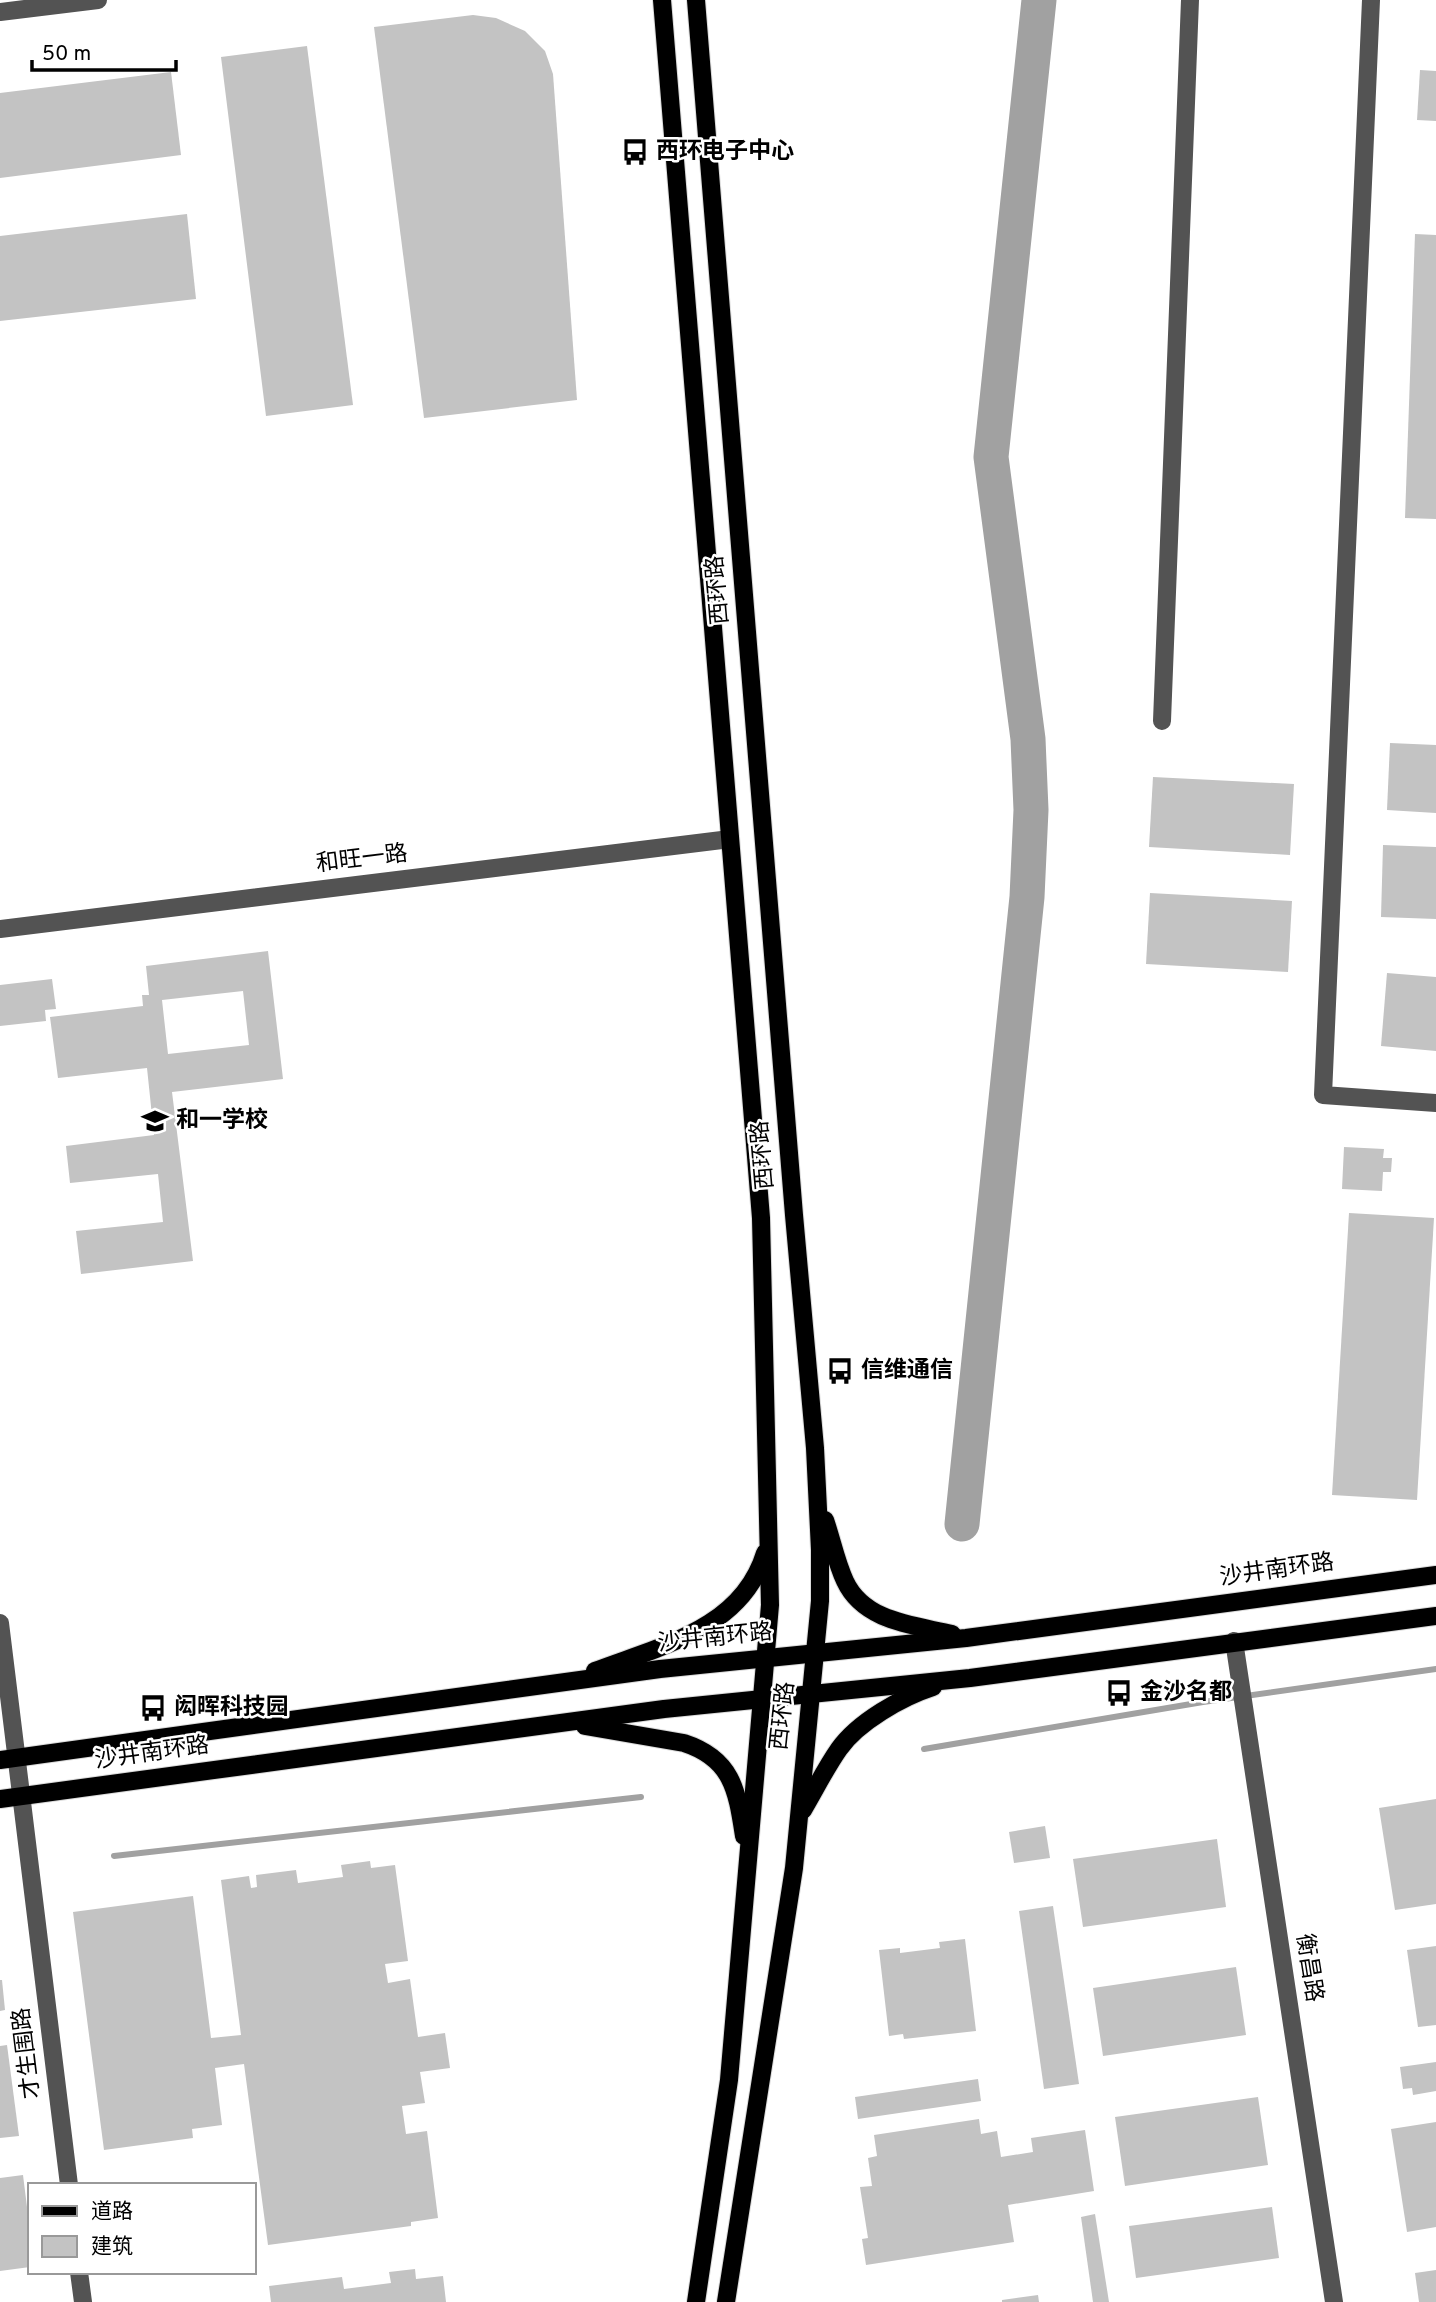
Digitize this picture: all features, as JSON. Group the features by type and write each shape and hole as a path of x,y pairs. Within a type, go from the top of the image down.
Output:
{"main road":[{"name":"西环路","path":"663,0 761,1218 770,1605 729,2080 696,2302"},
{"name":"西环路","path":"696,0 818,1499 820,1601 794,1868 726,2302"},
{"path":"818,1499 846,1582 856,1597 870,1610 887,1618 966,1638"},
{"path":"566,1682 693,1634 709,1625 724,1614 748,1587 760,1566 768,1543"},
{"name":"沙井南环路","path":"8,1759 566,1682 966,1638 1436,1575"},
{"name":"沙井南环路","path":"0,1799 567,1722 970,1678 1436,1616"},
{"path":"799,1816 840,1748 870,1721 887,1709 927,1689 970,1678"},
{"path":"567,1722 684,1743 700,1748 714,1758 726,1770 734,1784 739,1800 748,1864"}],"street":[{"path":"0,12 98,0"},
{"path":"1162,721 1190,0"},
{"path":"1371,0 1323,1095 1436,1103"},
{"name":"和旺一路","path":"0,929 730,839"},
{"name":"才生围路","path":"0,1623 8,1759 21,1796 69,2183"},
{"name":"衡昌路","path":"1234,1641 1334,2302"},
{"path":"79,2274 83,2302"}],"building":[{"path":"473,15 496,18 525,31 545,51 553,74 577,400 424,418 374,27"},
{"path":"307,46 353,405 266,416 221,57"},
{"path":"1420,70 1436,71 1436,121 1417,120"},
{"path":"171,72 181,155 0,178 0,93"},
{"path":"187,214 196,299 0,321 0,236"},
{"path":"1415,234 1436,235 1436,519 1405,518"},
{"path":"1390,743 1436,745 1436,813 1387,810"},
{"path":"1153,777 1294,784 1290,855 1149,847"},
{"path":"1383,845 1436,847 1436,919 1381,917"},
{"path":"1150,893 1292,901 1288,972 1146,964"},
{"path":"268,951 283,1079 172,1092 193,1261 81,1274 76,1231 163,1222 158,1174 70,1183 66,1146 154,1135 147,1068 58,1078 50,1017 143,1006 142,995 149,995 146,966","holes":["243,991 249,1045 168,1054 162,1000"]},
{"path":"1387,973 1436,977 1436,1051 1381,1046"},
{"path":"52,979 56,1009 45,1010 46,1021 0,1026 0,985"},
{"path":"1344,1147 1384,1149 1383,1158 1392,1158 1391,1172 1383,1172 1382,1191 1342,1189"},
{"path":"1349,1213 1434,1218 1417,1500 1332,1495"},
{"path":"1436,1799 1436,1904 1395,1910 1379,1808"},
{"path":"1045,1826 1050,1858 1014,1863 1009,1832"},
{"path":"1217,1839 1226,1907 1083,1927 1073,1859"},
{"path":"370,1861 371,1868 395,1865 408,1961 385,1964 388,1983 410,1979 418,2037 445,2033 450,2068 420,2072 425,2103 402,2106 406,2134 427,2131 438,2218 411,2222 411,2226 268,2245 244,2064 215,2068 222,2125 192,2129 193,2138 104,2150 73,1912 193,1896 211,2038 241,2035 221,1880 249,1876 251,1888 257,1887 256,1875 296,1870 298,1883 343,1877 341,1865"},
{"path":"1053,1906 1079,2084 1044,2089 1019,1911"},
{"path":"965,1939 976,2031 904,2039 903,2034 889,2036 879,1950 900,1948 900,1953 940,1948 939,1942"},
{"path":"1436,1946 1436,2025 1418,2027 1407,1950"},
{"path":"1236,1967 1246,2035 1103,2056 1093,1988"},
{"path":"0,1980 5,2010 0,2011"},
{"path":"7,2045 19,2136 0,2138 0,2046"},
{"path":"1436,2062 1436,2091 1413,2095 1412,2088 1403,2089 1400,2067"},
{"path":"978,2079 981,2101 858,2119 855,2097"},
{"path":"1258,2097 1268,2165 1125,2186 1115,2117"},
{"path":"979,2119 981,2134 997,2131 1001,2157 1033,2152 1031,2138 1085,2130 1094,2191 1008,2205 1014,2242 866,2265 862,2239 868,2238 860,2187 872,2186 868,2158 877,2156 874,2135"},
{"path":"1436,2122 1436,2227 1407,2232 1391,2129"},
{"path":"23,2175 28,2215 28,2267 0,2271 0,2178"},
{"path":"1272,2207 1279,2258 1136,2278 1129,2226"},
{"path":"1095,2214 1109,2302 1093,2302 1081,2217"},
{"path":"415,2269 416,2279 443,2276 446,2302 271,2302 269,2286 342,2277 344,2289 391,2283 389,2272"},
{"path":"1436,2270 1436,2302 1419,2302 1415,2273"},
{"path":"1038,2295 1039,2302 1002,2302 1002,2300"}],"waterway":[{"path":"962,1524 1027,897 1031,810 1028,739 991,457 1039,0"},
{"path":"924,1749 1203,1702 1436,1669"},
{"path":"114,1856 641,1797"}],"place":[{"name":"西环电子中心","path":"635,152"},
{"name":"和一学校","path":"155,1121"},
{"name":"信维通信","path":"840,1371"},
{"name":"金沙名都","path":"1119,1693"},
{"name":"闳晖科技园","path":"153,1708"}]}
